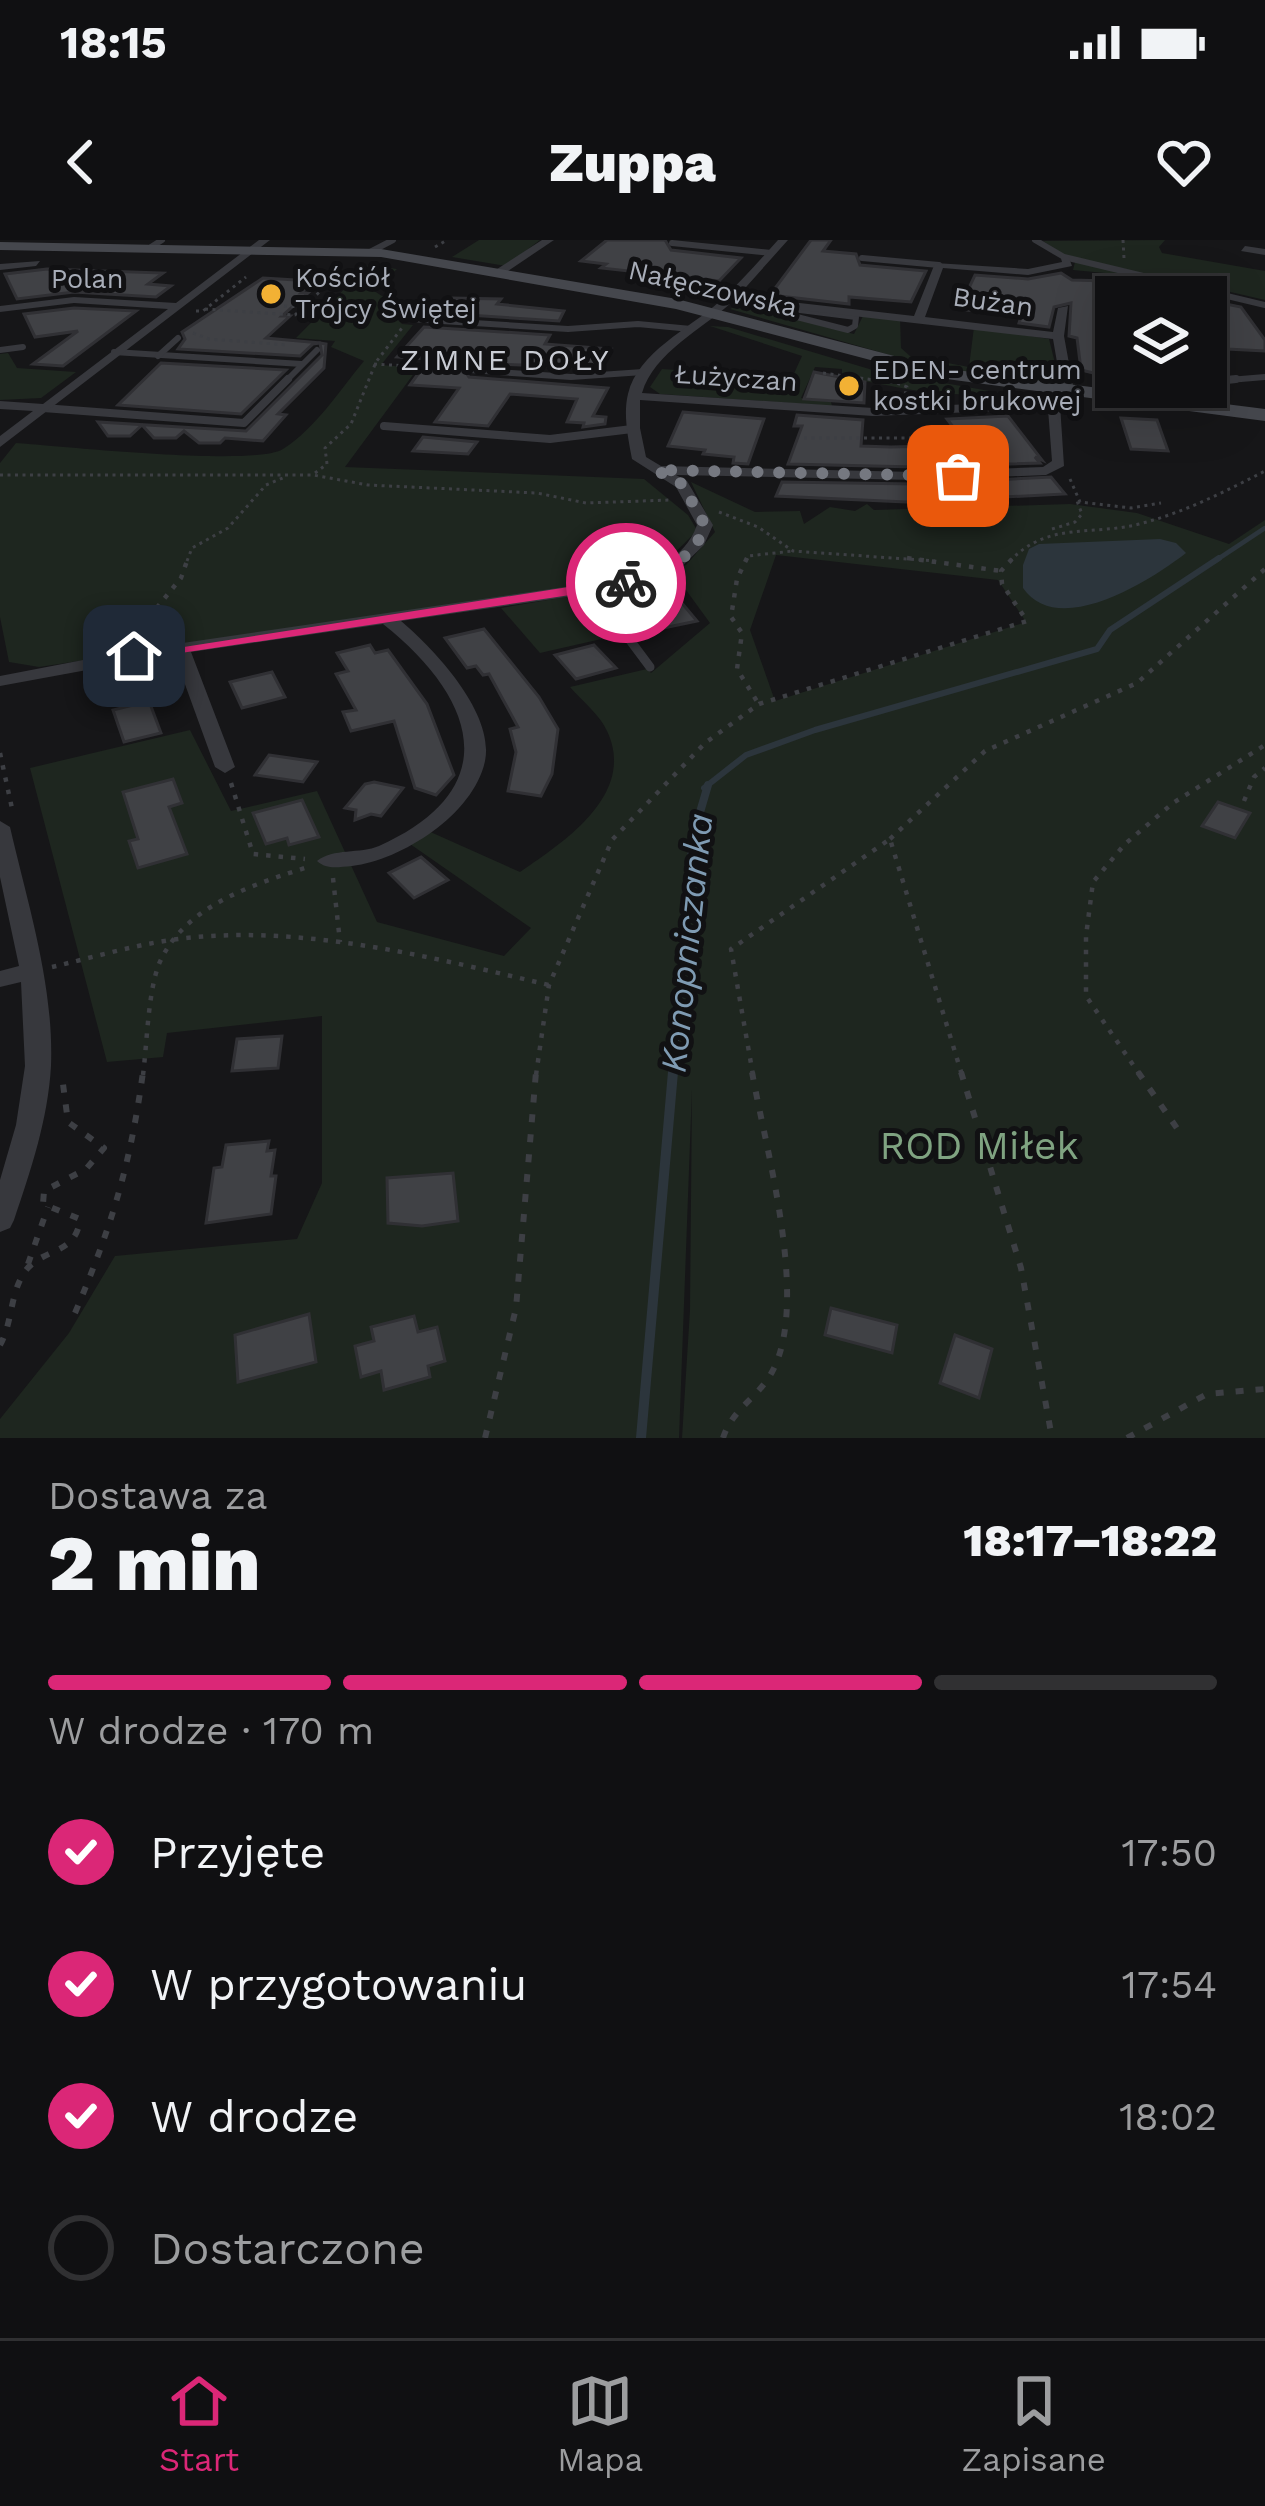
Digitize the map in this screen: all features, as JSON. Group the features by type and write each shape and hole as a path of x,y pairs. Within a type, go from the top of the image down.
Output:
{"main road":[{"name":"Nałęczowska","path":"0,246 257,244 370,252 713,312 916,369 1058,395 1265,415"}],"street":[{"path":"498,273 549,240"},
{"path":"0,681 134,656 583,592 670,568 699,542 705,525 682,484 639,459 628,415 633,395 643,372 729,298 783,240"},
{"path":"0,443 257,244"},
{"path":"1245,249 1265,251"},
{"name":"Bużan","path":"920,316 939,265 1039,272 1068,264 1064,257"},
{"path":"0,267 36,262"},
{"name":"Bużan","path":"729,298 920,316 1058,336"},
{"name":"Polan","path":"0,309 74,300 174,306"},
{"path":"656,470 1009,474 1053,469 1059,464 1058,336 1064,308"},
{"name":"Łużyczan","path":"633,395 873,412 1058,395"},
{"path":"0,405 43,408"},
{"path":"328,860 386,851 442,810 474,772 476,744 439,667 386,618"},
{"path":"181,649 225,767"},
{"path":"0,827 40,977 38,1065 20,1166 0,1220"},
{"path":"0,979 40,977"}],"lane":[{"path":"370,252 393,240"},
{"path":"1035,240 1064,257 1146,276"},
{"path":"672,243 771,253"},
{"path":"862,258 939,265"},
{"path":"1227,296 1265,305"},
{"path":"392,308 410,320 568,329 638,324 691,329"},
{"path":"792,309 835,310 856,317 855,326 848,330 789,315 792,309"},
{"path":"158,356 178,338"},
{"path":"0,350 23,347"},
{"path":"43,408 244,423 317,350"},
{"path":"113,352 302,364"},
{"path":"470,370 572,377 643,372"},
{"path":"1227,380 1265,377"},
{"path":"385,426 550,439 632,429"},
{"path":"583,592 609,612 650,667"}],"path":[{"path":"205,309 295,315 330,282"},
{"path":"284,306 303,308"},
{"path":"314,475 327,464 325,448 334,445 351,423 374,364 410,320"},
{"path":"191,332 209,339 317,350"},
{"path":"374,364 470,370"},
{"path":"823,373 897,383 907,387 904,395"},
{"path":"804,438 980,439 1009,474"},
{"path":"485,1438 516,1308 529,1124 549,985 612,840 704,742 759,704 1027,621 1002,584 1001,571 1041,533 1076,522 1082,514 1069,478 1053,469"},
{"path":"1041,533 1140,525 1265,471"},
{"path":"0,475 314,475 368,484 537,493 554,499 631,504 691,497 758,527 793,551"},
{"path":"134,656 133,636 181,578 192,548 228,528 266,484 290,475"},
{"path":"1076,500 1131,508 1161,503"},
{"path":"759,704 737,670 742,633 731,617 737,579 748,556 793,551 920,559 1001,571"},
{"path":"723,1438 728,1421 772,1372 791,1297 730,950 890,839 985,751 1137,683 1265,569"},
{"path":"1183,1137 1086,996 1086,935 1093,882 1125,844 1173,803 1265,745"},
{"path":"225,767 254,854 328,860"},
{"path":"1244,801 1254,777 1265,768"},
{"path":"890,839 1021,1268 1052,1438"},
{"path":"75,1313 114,1221 133,1150 159,965 176,939 206,909 261,881 328,860"},
{"path":"328,860 338,899 340,942"},
{"path":"40,977 46,968 214,935 340,942 429,956 549,985"},
{"path":"26,1270 33,1262 73,1246 80,1233 80,1219 43,1204 44,1191 60,1178 87,1171 99,1161 104,1148 68,1122 62,1083"},
{"path":"0,1345 47,1207"},
{"path":"1126,1438 1207,1394 1265,1389"}],"green space":[{"path":"479,240 540,240 506,266 452,257"},
{"path":"1165,240 1159,247 1162,253 1265,271 1265,300 1227,291 1227,276 1073,270 1075,262 1043,241"},
{"path":"368,265 397,269 374,291 395,304 385,307 402,324 413,325 381,365 418,368 345,467 644,479 688,515 697,530 660,562 587,585 39,667 9,662 0,617 0,463 16,443 198,456 283,449 317,420 364,361 331,347 335,341 296,338"},
{"path":"742,303 781,306 774,313 854,334 864,314 900,317 901,348 910,356 969,367 974,327 1049,339 1056,367 1052,386 942,370 730,309"},
{"path":"710,326 728,327 876,371 1041,400 979,403 970,394 842,378 842,369 815,367 801,398 831,402 832,406 660,394 650,387 662,369 792,378 802,356"},
{"path":"8,353 17,368 76,372 41,398 0,400 0,354"},
{"name":"ROD Miłek","path":"691,482 755,512 800,511 804,524 830,507 855,511 867,504 874,510 1070,504 1137,513 1229,544 1265,520 1265,1438 682,1438 690,1310 692,1089 679,1438 0,1438 0,1419 69,1333 115,1256 297,1239 322,1183 322,1016 167,1033 163,1057 107,1062 30,768 190,730 231,811 317,791 377,922 504,956 531,928 410,844 426,830 520,872 575,831 604,795 614,754 604,725 570,687 647,669 651,673 710,623 686,590 648,594 635,585 686,565 715,532","holes":["776,555 998,580 1026,622 775,701 750,630"]},
{"path":"582,598 619,635 540,653 501,608"}],"shaded area":[{"path":"1160,539 1176,543 1186,553 1104,600 1058,608 1039,602 1023,588 1023,565 1029,549 1039,544"}],"building":[{"path":"607,240 665,240 671,250 741,258 719,281 601,268 606,264 581,261"},
{"path":"811,240 831,240 823,251 856,254 860,265 926,271 911,302 849,297 849,304 770,295"},
{"path":"47,269 163,273 148,284 171,286 156,297 74,292 17,299 5,274"},
{"path":"1061,273 1072,280 1095,281 1095,373 1081,370 1077,338 1069,336 1071,303 1054,307 1049,327 1019,323 1025,304 987,300 983,312 959,309 975,275 1028,279"},
{"path":"263,278 313,281 301,293 308,293 282,316 290,316 266,338 321,343 300,356 178,349 185,339 182,332"},
{"path":"451,298 501,299 497,304 564,311 559,321 437,313"},
{"path":"1227,304 1241,307 1265,340 1265,351 1227,349"},
{"path":"74,308 136,311 63,366 33,364 78,331 35,337 24,314"},
{"path":"424,327 550,335 545,344 611,349 599,368 471,363 463,368 469,377 608,388 593,416 606,417 605,424 583,427 584,423 567,422 577,399 510,394 488,426 435,422 459,388 410,385 429,359 397,357"},
{"path":"320,343 326,344 324,368 278,414 286,415 263,441 225,438 220,443 199,443 184,431 176,438 154,438 142,425 130,436 108,436 98,422 246,431 322,355"},
{"path":"161,363 286,370 241,414 118,405"},
{"name":"EDEN- centrum kostki brukowej","path":"814,372 865,382 864,403 804,399"},
{"path":"683,412 764,419 748,464 733,463 734,457 703,454 705,450 668,446"},
{"path":"797,415 863,420 861,446 891,447 967,445 947,419 1008,416 1042,460 916,467 788,464 802,426 794,426"},
{"path":"1121,418 1157,420 1168,451 1131,449"},
{"path":"423,437 477,442 468,454 413,451"},
{"path":"1051,477 1065,494 906,502 776,496 782,482 916,484"},
{"path":"681,602 697,621 663,628 650,611"},
{"path":"484,629 539,697 558,729 552,774 541,796 508,791 516,752 510,729 518,727 489,674 483,675 476,666 467,668 445,638"},
{"path":"370,645 375,653 388,650 427,704 454,775 436,795 415,788 394,721 351,731 343,712 356,710 336,674 348,671 337,653"},
{"path":"594,645 616,668 576,679 555,655"},
{"path":"272,672 285,697 242,708 230,682"},
{"path":"149,701 161,733 124,742 113,710"},
{"path":"269,755 317,762 303,782 255,775"},
{"path":"173,779 182,803 169,807 187,854 138,868 129,841 138,839 123,792"},
{"path":"365,784 403,788 381,816 355,820 356,810 345,808"},
{"path":"302,800 319,837 289,845 287,838 266,844 253,813"},
{"path":"1218,802 1250,813 1235,838 1202,826"},
{"path":"421,857 448,880 414,898 389,873"},
{"path":"282,1036 278,1068 232,1071 237,1039"},
{"path":"269,1141 267,1151 275,1150 271,1176 276,1176 271,1214 206,1223 214,1168 222,1167 226,1145"},
{"path":"453,1173 458,1221 422,1226 388,1223 387,1178"},
{"path":"831,1308 897,1325 892,1353 825,1335"},
{"path":"309,1314 316,1362 238,1382 235,1335"},
{"path":"414,1316 418,1332 437,1327 445,1361 428,1366 430,1377 384,1390 381,1371 361,1377 355,1346 374,1341 371,1327"},
{"path":"955,1335 992,1349 979,1398 940,1383"}],"waterway":[{"name":"Konopniczanka","path":"1215,561 1265,528"},
{"name":"Konopniczanka","path":"704,788 746,755 815,730 1097,649 1110,630 1219,558"},
{"name":"Konopniczanka","path":"672,1075 693,836 708,785"},
{"name":"Konopniczanka","path":"641,1438 673,1072"}],"way so far":[{"path":"626,583 670,568 703,533 705,525 682,484 656,470 958,476"}],"place":[{"name":"Kościół Trójcy Świętej","path":"271,294"},
{"name":"EDEN- centrum kostki brukowej","path":"849,386"}],"district":[{"name":"ZIMNE DOŁY","path":"506,359"}],"route":[{"path":"134,656 626,583"}]}
